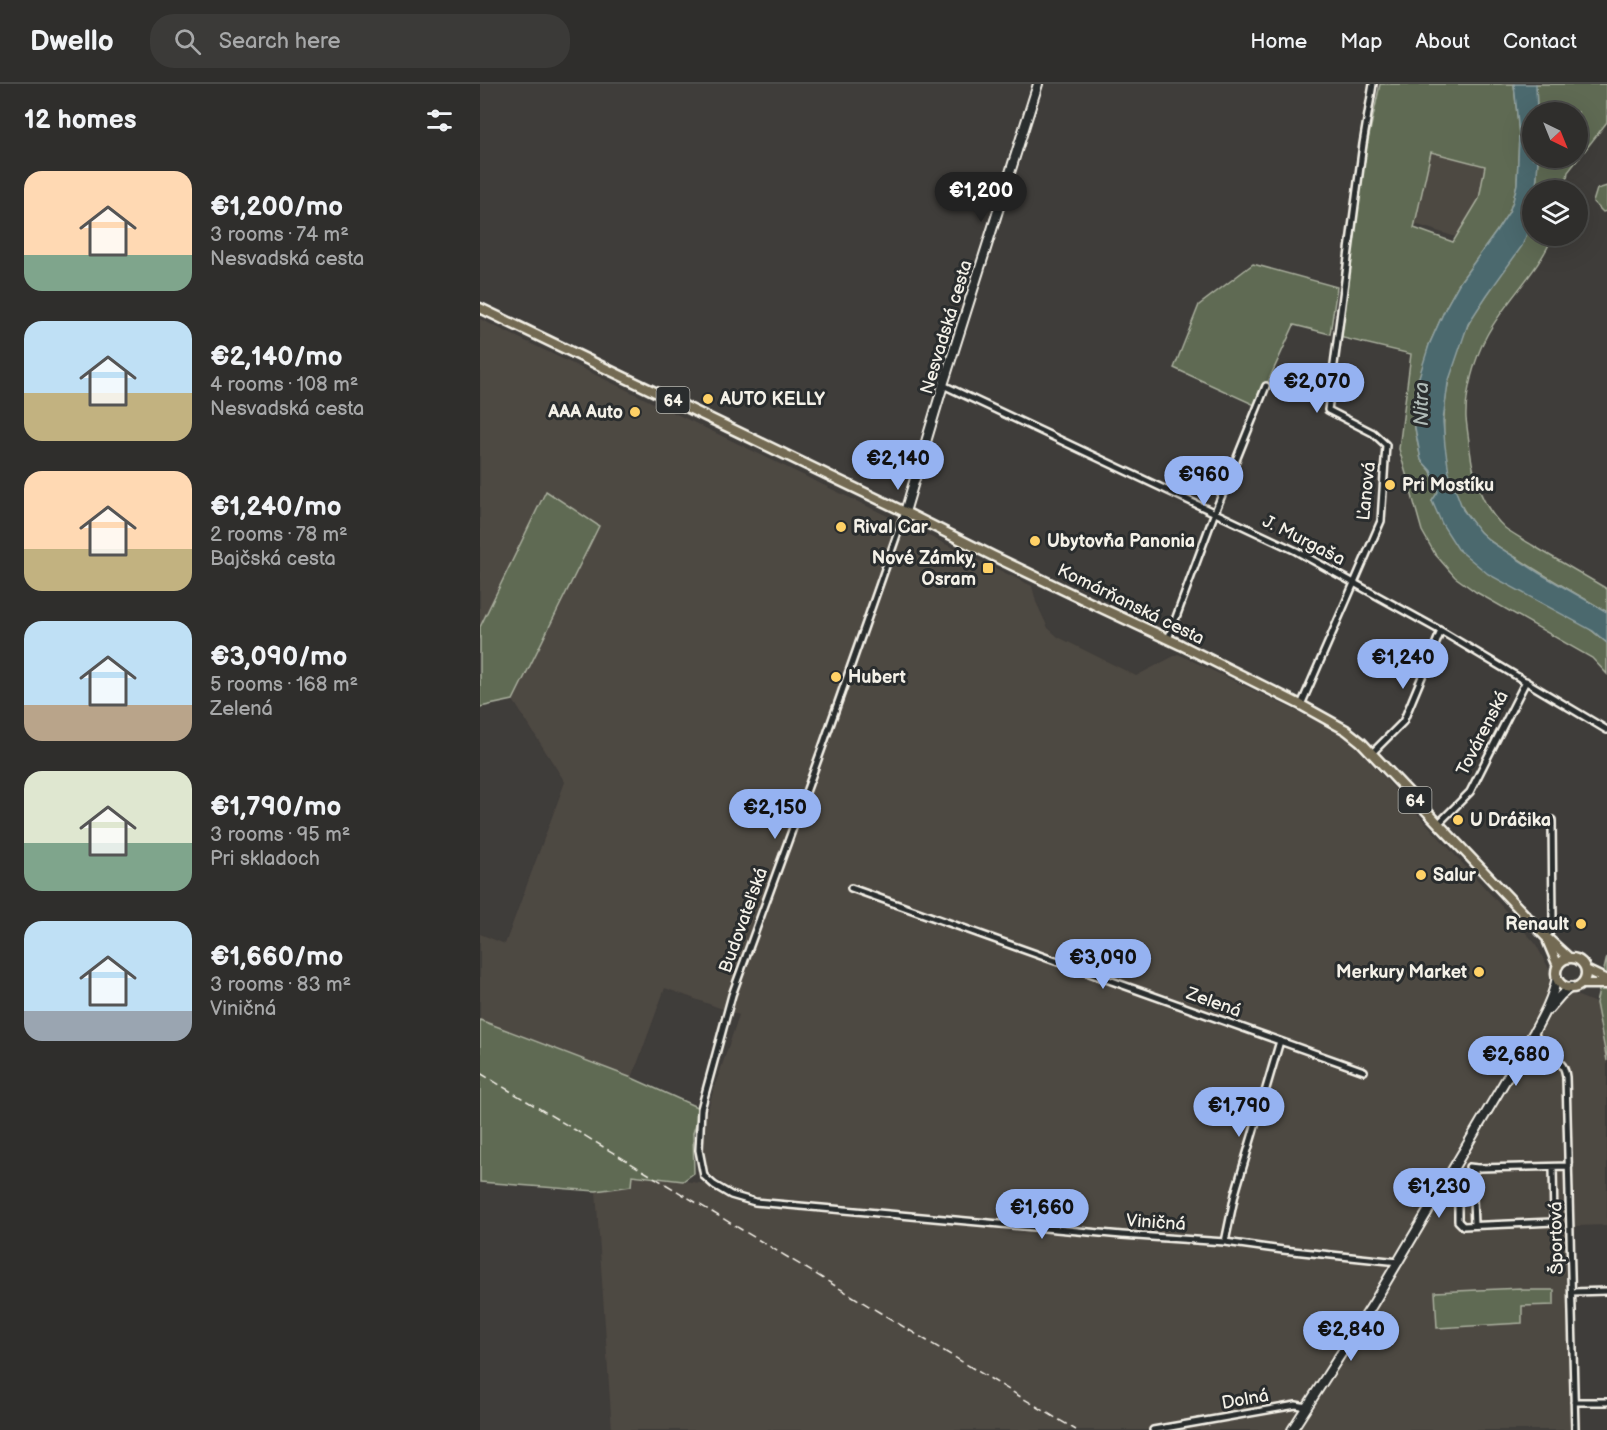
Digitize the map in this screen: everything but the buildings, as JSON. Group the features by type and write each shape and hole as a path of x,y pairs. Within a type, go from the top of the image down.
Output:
{"main road":[{"name":"Komárňanská cesta","path":"480,308 1168,639 1346,730 1569,958"},
{"name":"Komárňanská cesta","path":"1545,936 1558,966"},
{"path":"1558,966 1563,960 1569,958"},
{"name":"64","path":"1569,958 1579,960 1586,970 1607,982"},
{"name":"64","path":"1557,977 1558,966"},
{"path":"1581,984 1586,970"},
{"path":"1557,977 1562,984 1571,987"},
{"name":"64","path":"1571,987 1607,982"}],"street":[{"name":"Nesvadská cesta","path":"905,512 1038,84"},
{"name":"Ľanová","path":"1301,705 1381,521 1386,445 1373,433 1328,410 1373,84"},
{"name":"J. Murgaša","path":"943,385 1296,551 1441,631 1607,730"},
{"path":"1168,639 1215,512 1266,386"},
{"name":"Budovateľská","path":"704,1176 698,1145 701,1109 732,995 905,512"},
{"path":"1371,753 1403,722 1441,631"},
{"name":"Továrenská","path":"1438,824 1470,792 1526,681"},
{"path":"1545,936 1550,932 1553,921 1552,819"},
{"name":"Zelená","path":"851,888 1364,1071"},
{"path":"1292,1430 1399,1262 1534,1032 1555,990 1557,977"},
{"path":"1543,1016 1571,987"},
{"name":"Športová","path":"1534,1032 1549,1053 1565,1068 1575,1430"},
{"path":"1225,1242 1235,1194 1280,1041"},
{"path":"1522,1051 1549,1053"},
{"path":"1458,1160 1473,1169 1569,1166"},
{"path":"1458,1190 1458,1221 1463,1226 1554,1222 1552,1167"},
{"path":"1473,1169 1474,1225"},
{"name":"Viničná","path":"704,1176 731,1195 755,1202 1225,1242 1399,1262"},
{"path":"1572,1292 1607,1291"},
{"path":"1574,1402 1607,1402"},
{"name":"Dolná","path":"1153,1430 1296,1405 1307,1407"}],"shaded area":[{"path":"1431,152 1485,166 1479,199 1456,237 1415,224"},
{"path":"480,319 1032,586 1036,602 1048,628 1058,637 1136,676 1178,654 1338,731 1351,741 1535,943 1560,989 1596,1003 1607,1061 1607,1225 1576,1226 1574,1263 1581,1430 612,1430 596,1191 631,1186 631,1175 726,1186 712,1176 702,1159 702,1138 711,1098 739,1015 665,988 632,1078 480,1020 480,934 505,944 565,782 513,700 598,525 546,491 480,627"}],"green space":[{"path":"1380,84 1514,84 1519,135 1517,184 1513,201 1496,232 1460,282 1429,345 1415,402 1415,428 1421,460 1431,471 1438,492 1432,501 1607,643 1607,674 1592,658 1476,592 1455,577 1435,554 1422,531 1399,449 1411,354 1339,337 1366,150","holes":["1431,152 1485,166 1479,199 1453,242 1414,228"]},
{"path":"1536,84 1607,84 1607,122 1588,146 1588,102 1537,102"},
{"path":"1537,168 1571,168 1567,180 1537,180"},
{"path":"1607,186 1607,211 1603,212 1593,202 1597,189"},
{"path":"1522,240 1522,246 1548,246 1495,322 1479,354 1469,387 1466,408 1472,461 1480,492 1497,520 1511,532 1607,589 1607,612 1550,579 1484,536 1464,510 1452,485 1446,459 1445,403 1458,350 1473,316"},
{"path":"1253,264 1337,287 1330,334 1294,325 1257,406 1174,368 1199,305"},
{"path":"546,491 599,526 513,700 480,707 480,627"},
{"path":"1607,957 1607,1061 1596,1003"},
{"path":"480,1020 632,1078 701,1109 693,1133 694,1173 683,1181 632,1175 631,1186 596,1191 480,1182"},
{"path":"1521,1288 1522,1290 1554,1290 1554,1305 1522,1306 1522,1323 1437,1328 1435,1292"}],"water":[{"name":"Nitra","path":"1514,84 1536,84 1537,102 1522,102 1522,168 1537,168 1537,180 1522,180 1522,246 1468,324 1448,383 1443,421 1449,472 1463,510 1491,542 1607,612 1607,643 1593,631 1488,574 1458,549 1442,524 1432,501 1438,492 1431,471 1421,460 1415,428 1418,380 1429,345 1460,282 1496,232 1513,201 1517,184 1519,135"}],"railway":[{"path":"480,1073 1076,1430"}],"place":[{"name":"AUTO KELLY","path":"708,399"},
{"name":"AAA Auto","path":"635,412"},
{"name":"Pri Mostíku","path":"1390,485"},
{"name":"Rival Car","path":"841,527"},
{"name":"Ubytovňa Panonia","path":"1035,541"},
{"name":"Nové Zámky, Osram","path":"988,568"},
{"name":"Hubert","path":"836,677"},
{"name":"U Dráčika","path":"1458,820"},
{"name":"Salur","path":"1421,875"},
{"name":"Renault","path":"1581,924"},
{"name":"Merkury Market","path":"1479,972"}]}
